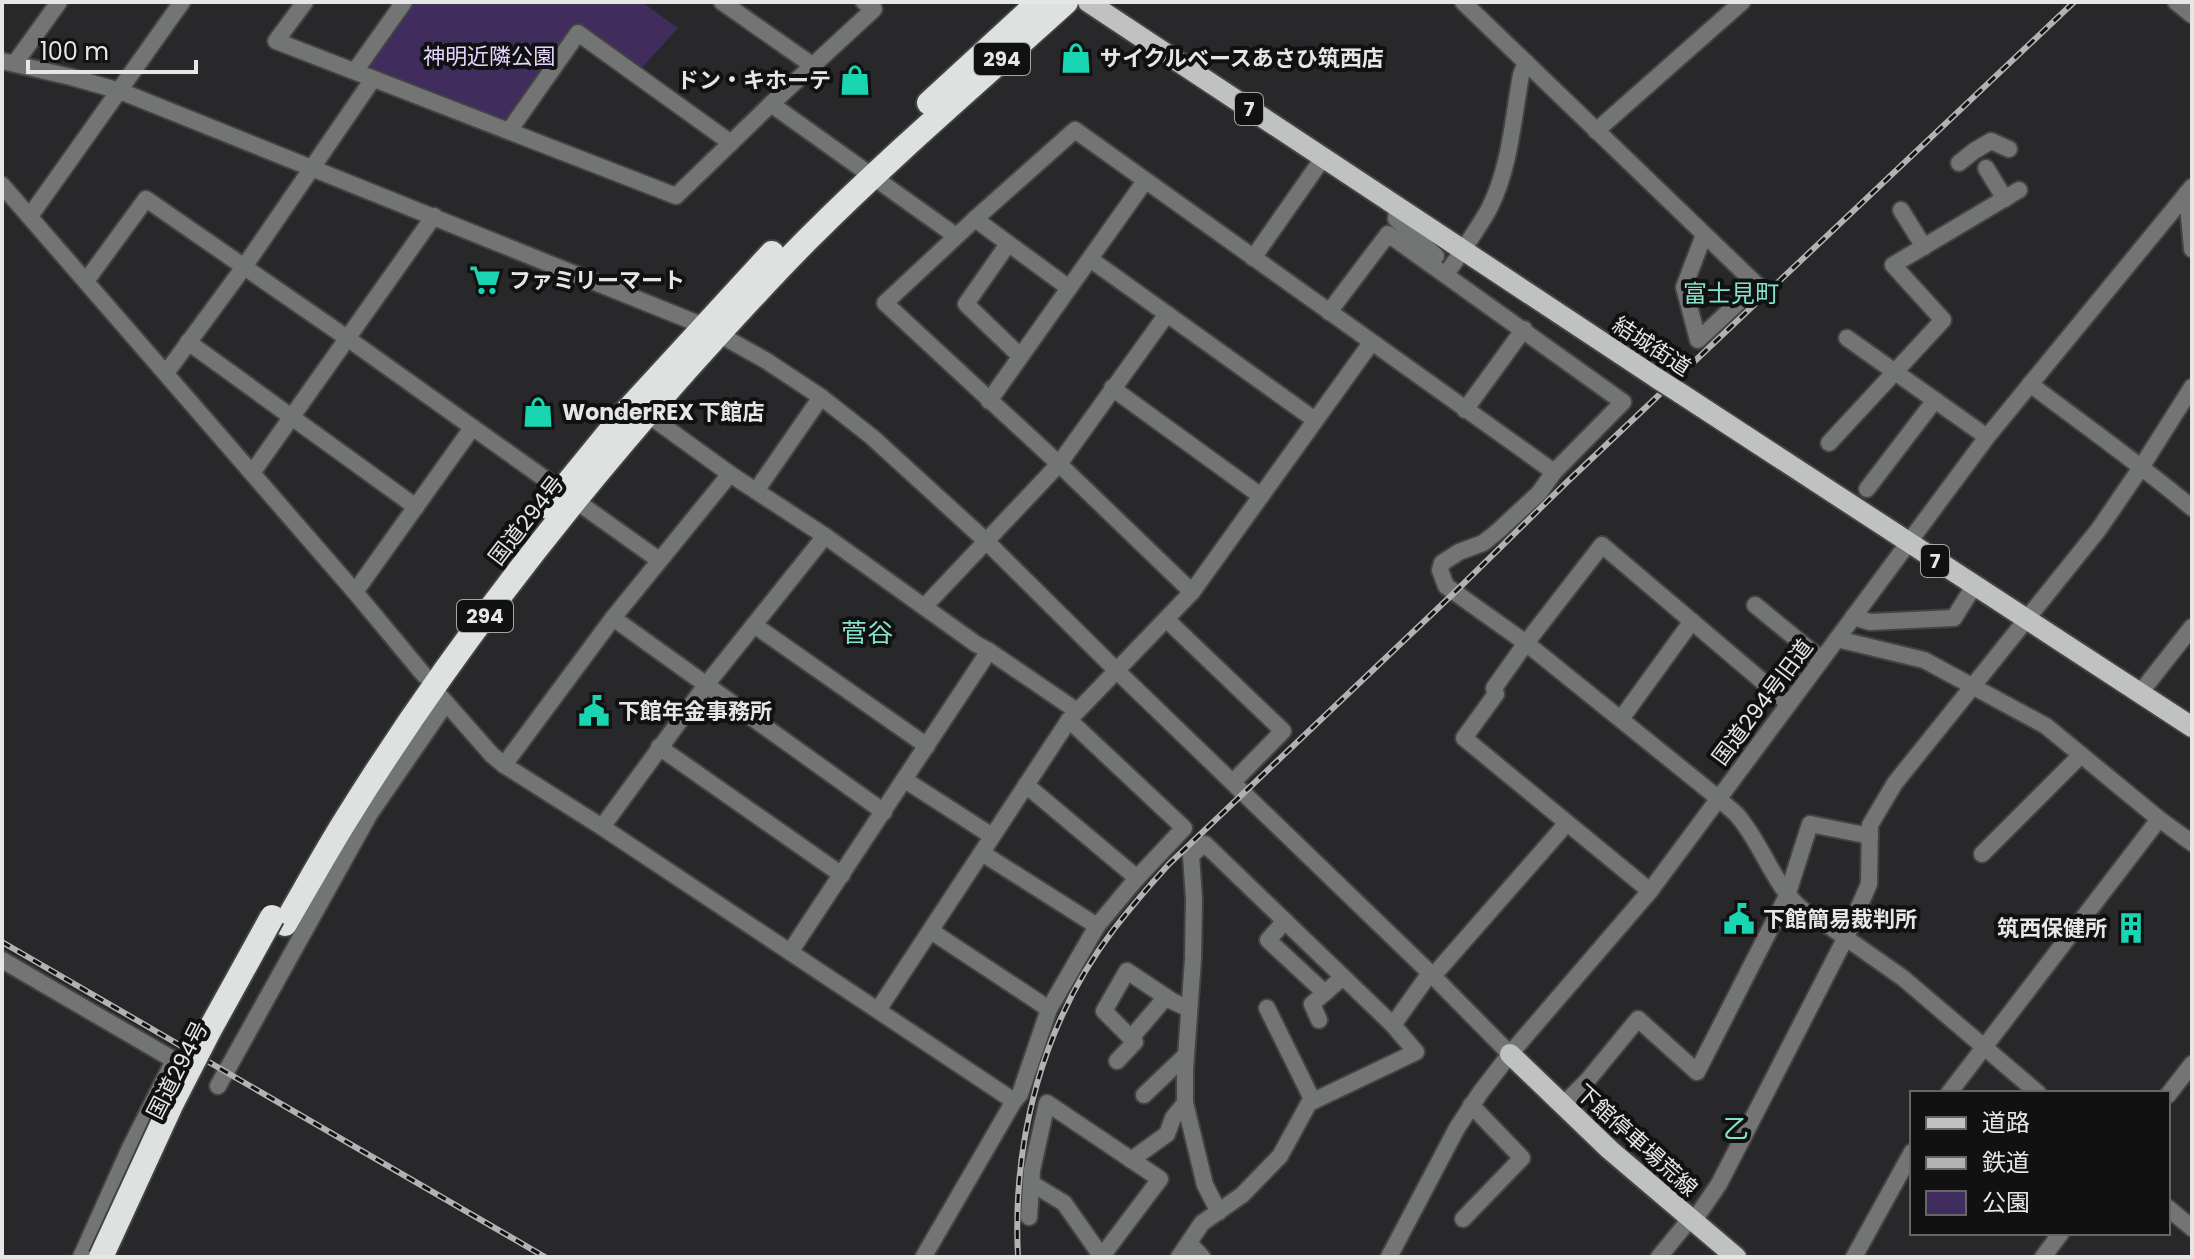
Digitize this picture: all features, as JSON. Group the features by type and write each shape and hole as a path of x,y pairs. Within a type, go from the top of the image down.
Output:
{"highway":[{"name":"国道294号","path":"567,495 624,414 809,238 865,172 1039,2"},
{"name":"国道294号","path":"865,172 1066,2"},
{"name":"国道294号","path":"101,1257 209,1031 278,920 434,689 476,601 567,495 647,414 711,329"},
{"name":"国道294号","path":"116,1257 278,920"}],"main road":[{"name":"結城街道","path":"1088,2 1908,544 2192,727"},
{"name":"下館停車場荒線","path":"1510,1054 1562,1106 1736,1257"}],"street":[{"path":"59,2 9,62 120,91 711,329 821,397 872,437 986,541 1510,1054"},
{"path":"30,216 182,2"},
{"path":"305,2 276,41 676,196 874,9 864,2"},
{"path":"355,71 404,2"},
{"path":"722,2 812,65"},
{"path":"1463,2 1757,285 1698,340 1684,287 1704,235"},
{"path":"1596,131 1742,2"},
{"path":"2176,2 2192,15"},
{"path":"509,131 578,33 731,143"},
{"path":"1469,241 1489,208 1501,179 1526,62"},
{"path":"166,373 244,267 373,79"},
{"path":"771,104 956,236"},
{"path":"1192,592 885,303 1075,130 1554,472"},
{"path":"1959,163 1991,141 2009,149"},
{"path":"1253,258 1323,158"},
{"path":"1829,443 1943,320 1893,265 2012,194 1986,168"},
{"path":"989,401 1145,181"},
{"path":"2,185 492,755 1014,1101"},
{"path":"2190,190 2192,249"},
{"name":"国道294号旧道","path":"1389,1257 1471,1105 1510,1054 1650,891 1987,437 2190,190"},
{"path":"86,281 146,199 659,560"},
{"path":"1397,206 1396,219 1451,267 1524,329 1623,402 1554,472 1539,493 1497,532 1483,543 1442,563 1440,570 1446,586 1526,643 1718,798 1737,816 1787,896 1811,918 1826,924 1903,978 2036,1091"},
{"path":"1901,210 1924,247"},
{"path":"252,473 434,216"},
{"path":"975,219 1069,288"},
{"path":"1329,312 1388,234 1451,267"},
{"path":"1008,244 966,304 1020,356"},
{"path":"1090,259 1315,420"},
{"path":"924,607 1059,464 1167,314"},
{"path":"1465,410 1524,329"},
{"path":"1847,338 1987,437"},
{"path":"188,342 416,507"},
{"path":"878,1010 1073,716 1192,592 1371,343"},
{"path":"2030,384 2142,466 2192,508"},
{"path":"1659,1257 1692,1221 1719,1184 1845,939 1869,884 1870,825 1895,783 2099,529 2192,387"},
{"path":"1112,388 1261,496"},
{"path":"756,491 821,397"},
{"path":"1867,489 1935,400"},
{"path":"647,414 989,651 1073,716 1184,828 1097,926 1049,1009 1020,1094 926,1257"},
{"path":"355,592 472,428"},
{"path":"504,765 613,618 730,474"},
{"path":"602,827 706,685 825,536"},
{"path":"1650,891 1464,738 1496,694 1494,688 1526,643 1602,545 1788,703"},
{"path":"1853,617 1870,622 1954,618 1974,586"},
{"path":"1755,605 1821,659"},
{"path":"613,618 884,812"},
{"path":"1167,620 1283,731 1233,782"},
{"path":"1621,719 1692,621"},
{"path":"754,625 927,746"},
{"path":"2140,693 2192,627"},
{"path":"1837,639 1924,660 2046,726 2192,843"},
{"path":"790,952 989,651"},
{"path":"218,1086 369,815 434,689"},
{"path":"659,747 842,875"},
{"path":"1982,854 2081,755"},
{"path":"905,780 992,836"},
{"path":"1026,785 1137,878"},
{"path":"1951,1091 2159,819"},
{"path":"1393,1025 1432,975 1567,823"},
{"path":"1562,1106 1638,1019 1697,1072 1787,896 1810,824 1870,836"},
{"path":"1202,1257 1184,1250 1202,1223 1219,1212 1242,1195 1280,1156 1309,1103 1416,1052 1393,1025 1205,844 1191,855 1194,899 1185,1103 1205,1185 1219,1212"},
{"path":"982,853 1097,926"},
{"path":"1285,921 1268,940 1325,993"},
{"path":"931,931 1049,1009"},
{"path":"2,960 174,1060 81,1257"},
{"path":"1117,1061 1135,1042 1104,1011 1127,971 1189,1009"},
{"path":"1319,1020 1312,1004 1343,977"},
{"path":"1131,1038 1166,997"},
{"path":"1267,1008 1313,1101"},
{"path":"1144,1095 1186,1055"},
{"path":"2170,1092 2192,1064"},
{"path":"1029,1217 1031,1183 1032,1170 1047,1103 1160,1179 1102,1257 1064,1203 1031,1183"},
{"path":"1131,1160 1167,1134 1173,1118 1185,1103"},
{"path":"1463,1219 1522,1158 1471,1105"},
{"path":"1854,1257 1910,1156"},
{"path":"2170,1209 2189,1219"},
{"path":"2043,1257 2060,1235"}],"green space":[{"name":"神明近隣公園","path":"409,2 642,2 678,28 639,71 577,28 507,122 365,65"}],"railway":[{"path":"1018,1257 1020,1170 1027,1127 1050,1044 1089,965 1134,904 1169,864 1567,482 2074,2"},
{"path":"2,942 545,1257"}],"place":[{"name":"サイクルベースあさひ筑西店","path":"1076,58"},
{"name":"ドン・キホーテ","path":"855,80"},
{"name":"ファミリーマート","path":"485,280"},
{"name":"WonderREX 下館店","path":"538,412"},
{"name":"下館年金事務所","path":"594,711"},
{"name":"下館簡易裁判所","path":"1739,919"},
{"name":"筑西保健所","path":"2131,928"}],"district":[{"name":"富士見町","path":"1731,294"},
{"name":"菅谷","path":"867,633"},
{"name":"乙","path":"1736,1129"}]}
